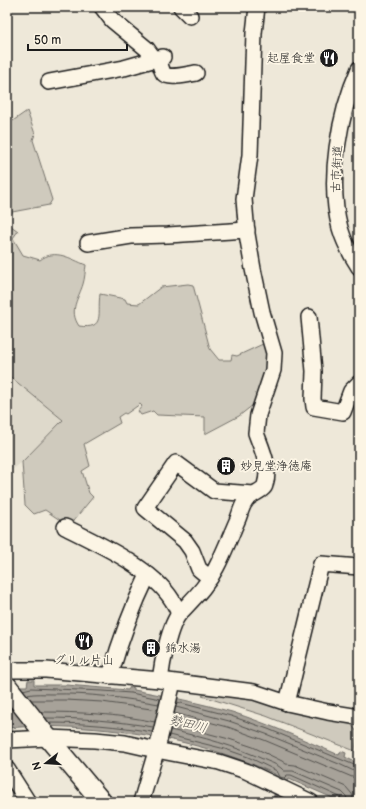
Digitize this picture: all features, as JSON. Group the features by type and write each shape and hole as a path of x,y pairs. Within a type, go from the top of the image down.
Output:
{"main road":[{"path":"7,686 46,736 102,802"}],"street":[{"path":"102,7 112,20 158,58 163,73 166,76 196,73"},
{"path":"141,802 157,747 168,683 161,671 174,623 210,578 226,548 245,502 252,494 264,489 267,474 267,465 256,433 256,427 258,415 273,370 274,353 262,312 247,230 244,199 250,155 254,33 257,7"},
{"path":"49,82 124,68 158,58"},
{"name":"古市街道","path":"359,69 346,102 340,127 336,152 335,190 340,228 346,244 359,267"},
{"path":"88,243 131,236 247,230"},
{"path":"309,317 314,371 312,399 314,407 343,412 351,391 359,383"},
{"path":"210,578 199,569 192,551 185,541 144,508 176,463 214,491 252,494"},
{"path":"65,528 117,553 148,575 168,594 180,614"},
{"path":"287,703 321,564 359,568"},
{"path":"110,676 121,638 134,603 148,575"},
{"path":"7,670 46,670 254,692 287,703 359,717"},
{"path":"7,740 46,736 157,747 219,762 246,771 287,789 296,796 311,802"},
{"path":"7,769 28,802"}],"shaded area":[{"path":"27,111 35,134 33,140 52,200 49,205 7,213 7,125"},
{"path":"7,223 18,231 13,238 23,255 40,260 51,255 57,255 86,265 84,282 74,309 74,315 79,326 88,327 97,323 100,294 125,299 127,303 139,304 161,287 188,284 193,285 210,349 219,360 231,360 232,355 237,356 265,343 270,372 258,401 239,416 205,434 205,417 157,415 153,411 141,415 138,411 142,406 140,404 126,414 124,413 118,417 120,423 84,444 90,466 82,471 89,493 93,497 69,526 45,510 34,514 25,505 22,462 63,420 7,374"},
{"path":"7,374 63,420 22,462 7,474"},
{"path":"205,694 247,698 279,708 351,724 357,732 355,751 266,716 202,696"}],"water":[{"name":"勢田川","path":"28,680 34,680 34,685 66,685 128,690 130,687 134,688 134,690 232,712 273,727 339,755 341,751 346,753 345,757 359,764 359,802 342,802 289,779 286,784 274,779 275,774 250,763 225,754 174,740 122,731 68,727 45,726 7,728 7,686 27,686"}],"waterway":[{"path":"277,789 275,797 277,802"}],"place":[{"name":"起屋食堂","path":"329,58"},
{"name":"妙見堂浄徳庵","path":"226,466"},
{"name":"グリル片山","path":"84,641"},
{"name":"錦水湯","path":"151,648"}]}
